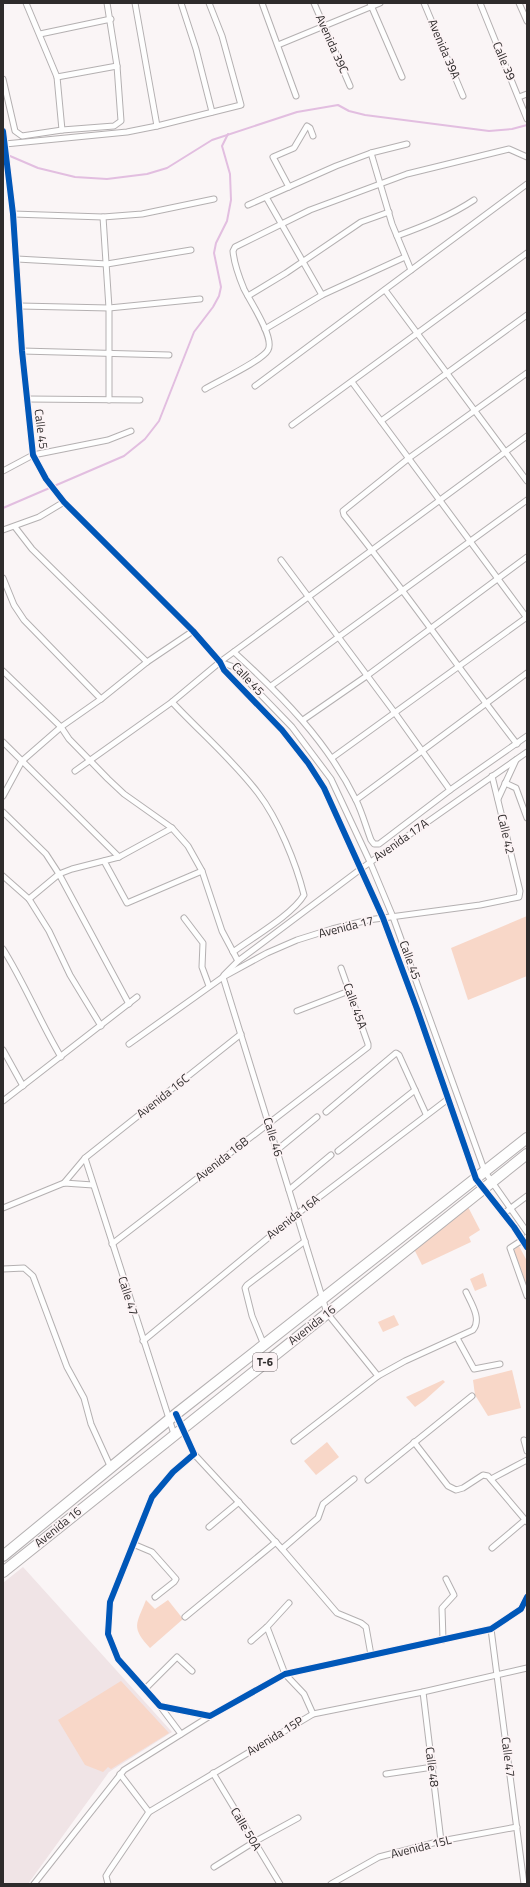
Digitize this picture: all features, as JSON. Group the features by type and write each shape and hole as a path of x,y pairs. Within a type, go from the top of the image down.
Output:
{"highway":[{"name":"Avenida 16","path":"3,1556 172,1418 527,1138"},
{"name":"Avenida 16","path":"3,1572 174,1434 527,1154"}],"street":[{"path":"26,3 57,77 62,130"},
{"path":"3,79 14,131 22,136 62,130 114,126 121,122 117,66 111,18 107,3"},
{"path":"135,3 156,126"},
{"path":"181,3 196,49 212,112"},
{"path":"5,144 127,132 241,105 222,36 209,3"},
{"path":"262,3 296,96"},
{"name":"Avenida 39C","path":"314,3 350,86"},
{"path":"278,45 371,5 380,3"},
{"name":"Avenida 39A","path":"424,3 463,96"},
{"name":"Calle 39","path":"480,3 527,119"},
{"path":"519,3 527,21"},
{"path":"371,5 402,77"},
{"path":"40,34 111,18"},
{"path":"57,77 117,66"},
{"path":"519,97 527,94"},
{"path":"289,187 273,157 294,148 307,126 310,128 314,136"},
{"name":"Calle 45","path":"3,131 6,175 13,214 22,351 33,455 46,479 64,502 193,631 220,662 224,670 282,730 308,763 324,788 362,868 383,918 476,1179 503,1214 525,1238 527,1247"},
{"path":"248,205 371,153 407,144"},
{"path":"205,389 260,357 268,350 269,342 265,329 248,296 238,272 232,250 240,244 282,225 310,210 407,174 509,149 527,157"},
{"path":"371,153 397,236 411,270"},
{"path":"256,386 527,184"},
{"path":"266,197 322,295"},
{"path":"13,214 103,217 142,214 214,199"},
{"path":"397,236 446,217 474,200"},
{"path":"248,296 361,222 389,212"},
{"path":"103,217 109,308 109,400"},
{"path":"17,260 107,264 191,250"},
{"path":"292,426 527,253"},
{"path":"265,329 322,295 405,257"},
{"path":"386,290 527,481"},
{"path":"20,306 109,308 200,299"},
{"path":"381,421 527,315"},
{"path":"22,351 109,354 169,354"},
{"path":"517,744 430,629 404,591 344,515 343,511 409,458 527,373"},
{"path":"332,758 527,617 439,501 352,382"},
{"path":"27,399 140,400"},
{"path":"3,472 33,455 108,440 131,431"},
{"path":"75,771 172,702 220,662 527,436"},
{"path":"271,686 404,591 527,500"},
{"path":"3,530 15,527 39,517 64,502"},
{"path":"15,527 32,549 147,662"},
{"path":"303,720 368,676 527,557"},
{"path":"281,560 339,636 450,790"},
{"path":"4,578 14,605 24,620 102,699"},
{"path":"3,796 22,762 61,727 102,699 147,662 193,631"},
{"path":"234,652 271,686 303,720 332,758 356,800 371,840 374,844 379,844 450,790 527,736"},
{"name":"Calle 45","path":"220,662 234,667 304,742 331,780 370,862 393,917 485,1172 527,1232"},
{"path":"3,671 61,727 69,740 124,794 172,828 188,846 202,871 222,931 238,961"},
{"path":"356,800 527,673"},
{"path":"172,702 240,772 259,794 291,855 304,895 300,902 291,910 233,952"},
{"path":"3,742 119,857"},
{"name":"Avenida 17A","path":"223,977 238,961 370,862 527,752"},
{"path":"498,799 516,759"},
{"name":"Calle 42","path":"492,776 520,891"},
{"path":"505,783 516,788 527,818"},
{"path":"3,812 46,854 59,874 129,1004"},
{"path":"29,899 59,874 72,869 119,857 172,828"},
{"path":"104,861 127,903 202,871"},
{"path":"3,876 29,899 49,931 70,975 101,1026"},
{"name":"Avenida 17","path":"223,977 267,953 297,940 332,929 383,918 517,898 520,895 520,891"},
{"path":"184,918 203,943 202,967 209,986"},
{"path":"3,949 18,975 46,1032 61,1057"},
{"name":"Calle 45A","path":"341,968 368,1044"},
{"path":"129,1044 223,977"},
{"name":"Calle 46","path":"223,977 327,1313"},
{"path":"298,1011 349,991"},
{"path":"3,1100 61,1057 137,997"},
{"name":"Avenida 16C","path":"64,1183 85,1158 241,1034"},
{"name":"Avenida 16B","path":"112,1244 366,1049 368,1044"},
{"path":"3,1050 23,1086"},
{"path":"326,1112 396,1053 399,1055 426,1114"},
{"path":"338,1151 415,1090"},
{"name":"Avenida 16A","path":"143,1341 297,1214 426,1114 448,1099"},
{"path":"277,1150 317,1117"},
{"path":"289,1190 331,1155"},
{"name":"Calle 47","path":"85,1158 143,1341 172,1418 174,1434"},
{"path":"3,1208 64,1183 93,1185"},
{"path":"503,1214 527,1196"},
{"path":"525,1238 510,1248 527,1296"},
{"path":"264,1345 252,1316 245,1288 305,1241"},
{"path":"3,1269 24,1268 33,1276 67,1367 84,1398 91,1424 111,1468"},
{"path":"294,1441 378,1376 405,1361 457,1338 475,1328 475,1311 466,1292"},
{"path":"327,1313 378,1376"},
{"path":"457,1338 474,1369 500,1364"},
{"path":"368,1480 472,1396"},
{"path":"172,1418 183,1427 194,1454 276,1542 337,1613 361,1622 366,1628 370,1656"},
{"path":"524,1440 527,1451"},
{"path":"414,1442 448,1486 456,1490 463,1488 483,1475 491,1479 526,1521 492,1548"},
{"path":"181,1734 160,1706 118,1659 108,1634 110,1602 152,1497 173,1472 194,1454"},
{"path":"491,1479 527,1460"},
{"path":"282,1549 318,1518 323,1504 354,1479"},
{"path":"209,1527 239,1502"},
{"path":"185,1617 276,1542"},
{"path":"133,1544 152,1552 176,1579 155,1597"},
{"path":"444,1640 442,1608 454,1595 446,1579"},
{"path":"34,1884 124,1770 210,1716 285,1674 490,1629 524,1609 527,1597"},
{"path":"251,1641 267,1627 289,1603"},
{"path":"267,1627 285,1674 304,1694 312,1714"},
{"name":"Calle 47","path":"490,1629 498,1675 524,1884"},
{"path":"145,1689 177,1657 192,1671"},
{"name":"Avenida 15P","path":"108,1884 106,1876 149,1812 312,1714 423,1692 527,1668"},
{"name":"Calle 48","path":"423,1692 441,1841"},
{"path":"160,1706 210,1716"},
{"path":"386,1774 432,1767"},
{"name":"Calle 50A","path":"213,1773 280,1884"},
{"path":"120,1774 149,1812"},
{"path":"214,1867 254,1842 298,1818"},
{"name":"Avenida 15L","path":"331,1884 379,1857 441,1841 517,1827"}],"shaded area":[{"path":"527,916 527,976 468,1000 451,948"},
{"path":"467,1205 480,1230 469,1237 471,1242 422,1265 413,1247"},
{"path":"519,1246 527,1261 527,1287 514,1250"},
{"path":"483,1273 487,1286 475,1291 470,1279"},
{"path":"394,1315 399,1325 383,1332 378,1322"},
{"path":"512,1370 521,1408 488,1416 475,1395 473,1380"},
{"path":"443,1380 445,1382 415,1407 406,1397"},
{"path":"327,1442 339,1457 316,1475 304,1461"},
{"path":"23,1567 172,1732 109,1772 28,1884 3,1884 3,1583"},
{"path":"146,1600 155,1609 168,1600 183,1619 150,1648 140,1635 137,1626"},
{"path":"121,1681 169,1733 111,1769 108,1767 103,1772 85,1765 58,1720"}],"waterway":[{"path":"3,153 38,168 75,177 107,179 147,174 167,168 212,140 297,112 338,105 349,111 365,115 489,131 512,129 527,125"},
{"path":"3,508 124,456 145,439 159,421 194,332 213,307 219,296 221,287 214,253 216,243 227,221 231,200 230,174 222,146 228,134"}],"cycle path":[{"path":"3,131 13,214 22,351 33,455 46,479 64,502 193,631 220,662 224,670 282,730 308,763 324,788 383,918 417,1009 476,1179 514,1227 527,1247"},
{"path":"176,1414 194,1454 173,1472 152,1497 110,1602 108,1634 118,1659 160,1706 210,1716 285,1674 491,1629 521,1609 527,1597"}]}
